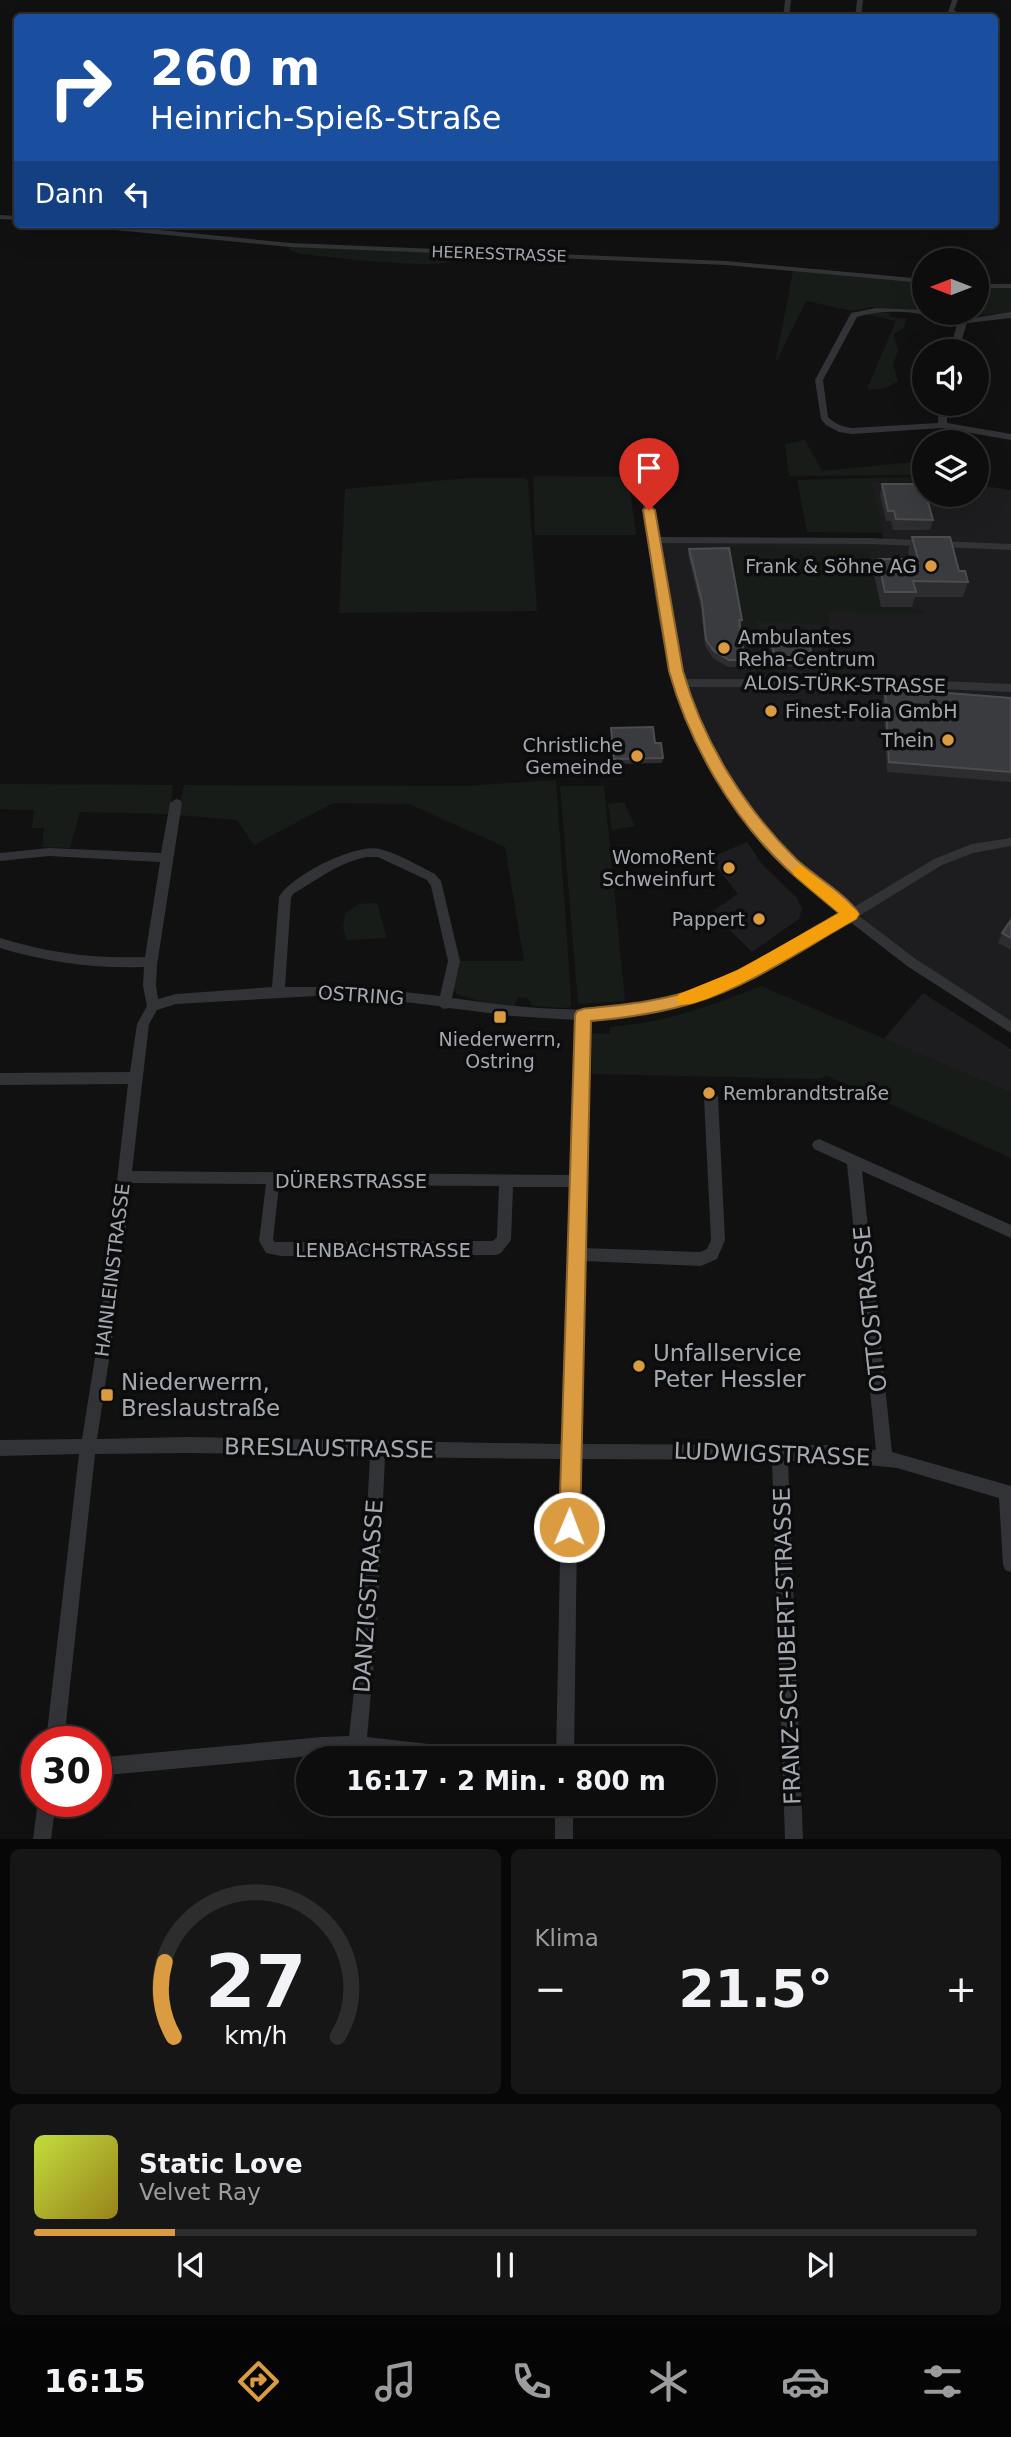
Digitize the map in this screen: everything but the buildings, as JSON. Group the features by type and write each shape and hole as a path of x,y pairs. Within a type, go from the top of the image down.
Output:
{"street":[{"path":"955,0 950,11 956,14"},
{"name":"HEERESSTRASSE","path":"116,228 290,245 715,263 912,280"},
{"path":"989,286 1011,286"},
{"path":"912,313 881,309 864,310 854,314 819,380 824,417 833,426 852,431 942,425 1011,437"},
{"path":"989,317 1011,315"},
{"path":"942,416 942,425"},
{"path":"645,485 679,682 702,741 736,797 791,863 851,914 902,955 1011,1027"},
{"path":"653,540 870,541 1011,547"},
{"name":"ALOIS-TÜRK-STRASSE","path":"679,682 914,684 1011,688"},
{"name":"HAINLEINSTRASSE","path":"57,1726 88,1448 109,1313 136,1078 144,1024 153,1006 150,997 152,962 165,858 176,803"},
{"name":"OSTRING","path":"153,1006 176,999 278,992 360,992 520,1013 583,1015 633,1011 691,997 744,975 946,856 972,848 1011,842"},
{"path":"0,857 48,852 165,858"},
{"path":"278,992 285,897 289,891 352,854 370,852 379,853 430,877 437,884 454,961 444,1004"},
{"path":"0,943 67,960 110,964 152,962"},
{"path":"565,1746 570,1450 583,1015"},
{"path":"0,1079 136,1078"},
{"path":"576,1254 701,1259 712,1254 718,1240 711,1097"},
{"path":"819,1144 1011,1232"},
{"name":"OTTOSTRASSE","path":"855,1161 885,1457"},
{"name":"DÜRERSTRASSE","path":"124,1177 578,1181"},
{"name":"LENBACHSTRASSE","path":"273,1180 266,1241 271,1248 281,1249 496,1248 504,1240 506,1182"},
{"name":"BRESLAUSTRASSE","path":"0,1448 189,1445 378,1447 431,1451 570,1450"},
{"name":"DANZIGSTRASSE","path":"357,1745 369,1628 378,1447"},
{"name":"LUDWIGSTRASSE","path":"570,1450 885,1457 1009,1494"},
{"name":"FRANZ-SCHUBERT-STRASSE","path":"780,1453 794,1839"},
{"path":"1009,1494 1011,1564"},
{"path":"112,1766 322,1746 366,1746"},
{"path":"564,1816 564,1839"},
{"path":"42,1839 45,1817"}],"shaded area":[{"path":"290,246 476,255 461,261 441,263 391,263 300,254 289,250"},
{"path":"793,271 912,281 912,310 871,307 853,311 806,301 775,364"},
{"path":"989,287 1011,288 1011,313 989,314"},
{"path":"889,313 889,317 906,319 904,328 893,334 898,350 893,365 898,381 884,388 867,389 896,321 865,314"},
{"path":"805,440 822,471 912,462 912,475 789,476 785,444"},
{"path":"533,476 628,477 636,535 535,535"},
{"path":"908,477 912,477 912,483 872,482 884,533 807,532 797,480"},
{"path":"469,478 524,478 528,481 537,611 339,613 345,489"},
{"path":"870,482 912,483 912,507 989,507 989,487 1011,490 1011,1027 825,893 736,796 684,696 654,540 884,541"},
{"path":"717,547 876,549 877,551 869,552 881,607 912,607 927,613 827,612 838,673 867,676 826,676 825,671 833,671 824,625 757,621 762,662 771,662 775,666 770,666 771,670 777,670 778,675 757,675 747,627 741,627 735,596"},
{"path":"556,780 571,997 571,1006 565,1008 532,1006 528,998 518,997 514,1006 483,1002 456,994 454,986 460,961 524,961 505,847 409,804 333,803 254,845 237,820 178,815 184,785 465,786"},
{"path":"0,784 173,785 170,814 80,812 70,848 42,847 44,828 32,828 34,810 0,809"},
{"path":"560,786 604,786 625,1001 578,1004"},
{"path":"624,802 635,826 612,830 608,804"},
{"path":"747,842 762,864 797,898 802,909 799,919 752,952 711,912 738,894 709,858"},
{"path":"377,903 387,938 347,940 343,928 345,914 358,904"},
{"path":"761,986 1011,1093 1011,1158 827,1076 818,1079 592,1074 592,1033 610,1034 610,1027 649,1022 687,1012"},
{"path":"923,993 1011,1049 1011,1093 884,1039"}],"slow traffic":[{"path":"685,999 744,975 851,914 800,871"}],"place":[{"name":"Frank & Söhne AG","path":"931,566"},
{"name":"Ambulantes Reha-Centrum","path":"724,648"},
{"name":"Finest-Folia GmbH","path":"771,711"},
{"name":"Thein","path":"948,740"},
{"name":"Christliche Gemeinde","path":"637,756"},
{"name":"WomoRent Schweinfurt","path":"729,868"},
{"name":"Pappert","path":"759,919"},
{"name":"Niederwerrn, Ostring","path":"500,1017"},
{"name":"Rembrandtstraße","path":"709,1093"},
{"name":"Unfallservice Peter Hessler","path":"639,1366"},
{"name":"Niederwerrn, Breslaustraße","path":"107,1395"}],"route":[{"path":"569,1527 583,1015 633,1011 667,1004 715,988 744,975 851,914 791,863 771,842 720,774 702,741 676,671 649,510"}]}
